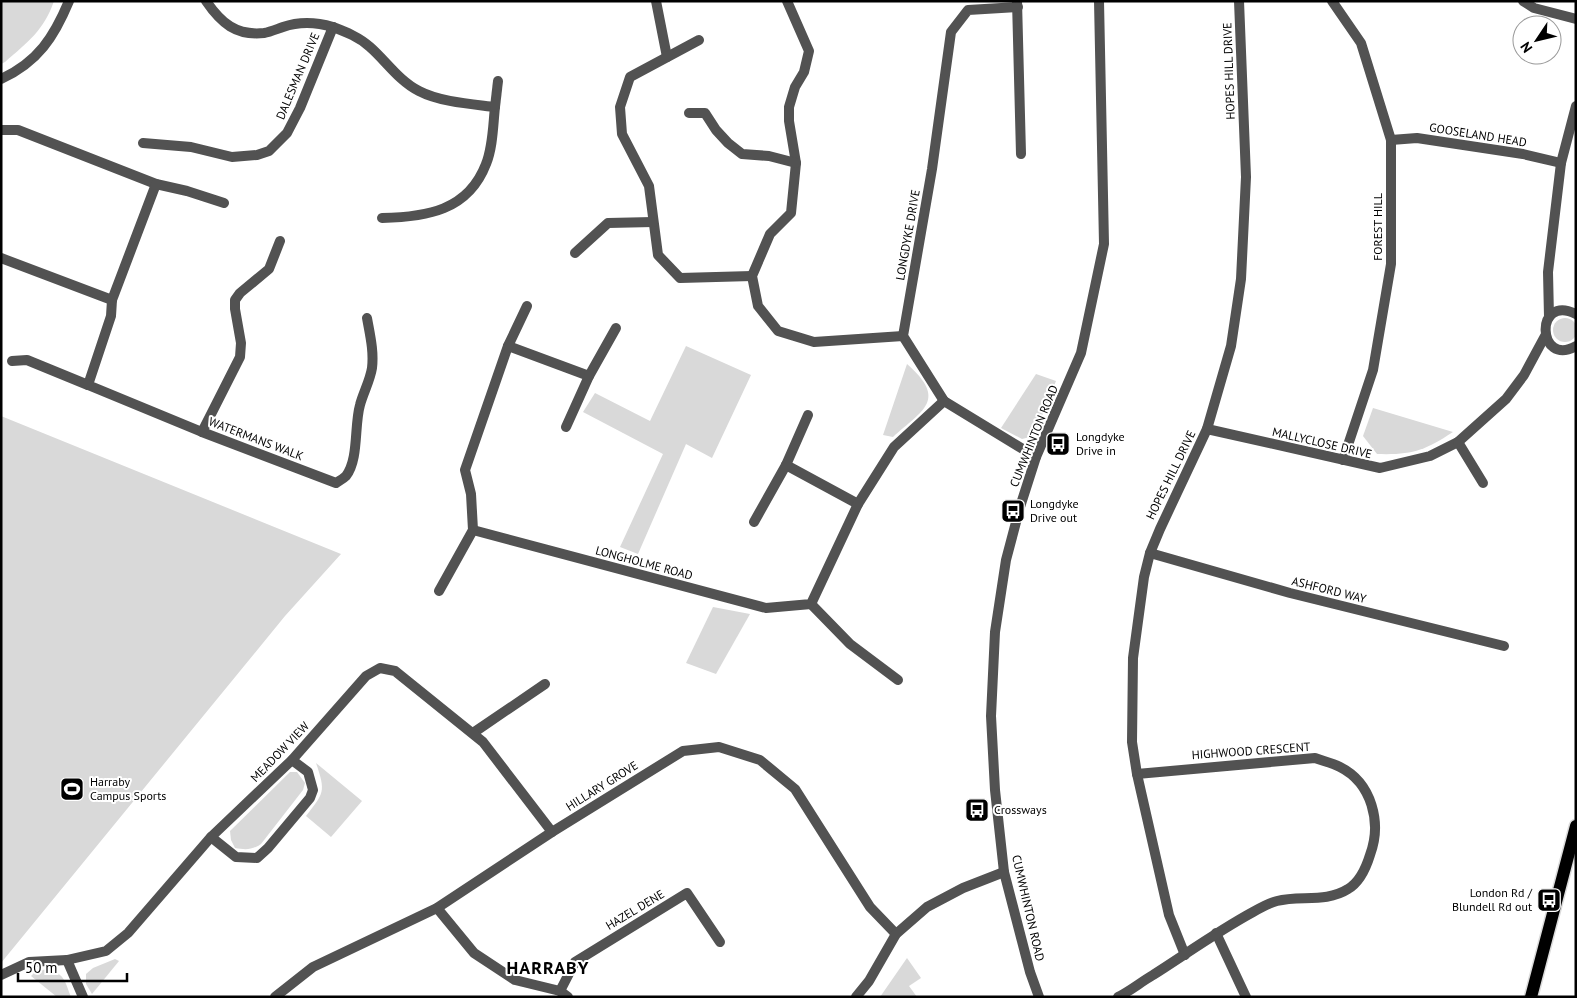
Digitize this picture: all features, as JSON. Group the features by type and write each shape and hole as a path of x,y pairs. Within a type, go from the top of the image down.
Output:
{"main road":[{"path":"1531,997 1576,826"}],"street":[{"path":"1,79 28,62 49,41 69,1"},
{"name":"DALESMAN DRIVE","path":"206,1 216,17 230,27 244,32 265,33 305,22 333,27 359,38 371,47 401,78 418,91 468,104 494,107"},
{"path":"656,1 667,57"},
{"path":"787,1 809,52 804,72 795,87 789,107 789,121 796,163 791,213 770,234 752,276 758,306 778,331 814,342 904,336 944,401 1036,458"},
{"name":"CUMWHINTON ROAD","path":"1039,997 1030,972 1004,872 991,716 996,632 1006,560 1020,507 1036,458 1081,353 1104,244 1099,1"},
{"name":"HOPES HILL DRIVE","path":"1185,955 1169,915 1137,774 1132,742 1133,658 1144,577 1150,553 1208,429 1231,346 1241,279 1246,178 1239,1"},
{"name":"FOREST HILL","path":"1332,1 1361,43 1391,140 1391,264 1373,370 1343,460"},
{"path":"1523,1 1534,8 1576,19"},
{"name":"LONGDYKE DRIVE","path":"904,336 932,169 951,32 968,10 1017,4 1021,154"},
{"name":"DALESMAN DRIVE","path":"144,143 191,147 232,157 257,155 269,151 287,133 300,108 333,27"},
{"path":"699,40 630,77 620,107 622,134 649,186 658,255 680,278 752,276"},
{"path":"382,218 404,218 440,211 465,195 477,183 487,163 498,81"},
{"name":"MALLYCLOSE DRIVE","path":"1208,429 1380,468 1430,456 1458,442 1506,399 1524,375 1546,336 1544,329 1549,317 1548,272 1561,163 1576,106"},
{"path":"689,113 705,114 728,143 742,154 769,156 796,163"},
{"path":"1,130 18,130 156,184 187,191 224,203"},
{"name":"GOOSELAND HEAD","path":"1391,140 1417,138 1523,154 1561,163"},
{"path":"88,385 111,316 112,300 156,184"},
{"path":"575,253 608,223 653,222"},
{"path":"202,432 240,357 241,343 235,300 240,292 269,269 280,241"},
{"path":"1,258 112,300"},
{"path":"438,591 473,530 471,494 465,470 508,346 527,306"},
{"path":"1549,317 1554,313 1564,310 1576,314"},
{"name":"WATERMANS WALK","path":"12,361 27,360 202,432 336,483 345,477 350,467 354,452 356,420 360,402 372,369 372,349 367,318"},
{"path":"566,427 589,376 616,328"},
{"path":"1546,336 1552,345 1557,348 1568,350 1576,346"},
{"path":"508,346 589,376"},
{"path":"898,680 850,644 811,604 858,504 894,447 944,401"},
{"path":"754,522 786,465 808,415"},
{"path":"1458,442 1484,483"},
{"path":"786,465 858,504"},
{"name":"LONGHOLME ROAD","path":"473,530 766,608 811,604"},
{"name":"ASHFORD WAY","path":"1150,553 1290,593 1504,646"},
{"name":"MEADOW VIEW","path":"1,975 29,962 67,960 106,951 128,933 211,837 292,760 366,676 380,668 395,672 483,742 552,832"},
{"path":"473,733 545,684"},
{"name":"HILLARY GROVE","path":"275,997 314,966 437,908 552,832 683,750 719,747 760,760 795,789 870,906 896,934"},
{"name":"HIGHWOOD CRESCENT","path":"1137,774 1315,758 1341,767 1357,780 1369,797 1375,813 1376,831 1372,851 1364,872 1348,889 1334,895 1318,898 1277,901 1216,933"},
{"path":"211,837 236,857 257,858 268,848 310,798 313,790 308,772 292,760"},
{"path":"856,997 869,981 896,934 927,907 963,888 1004,872"},
{"name":"HAZEL DENE","path":"437,908 474,953 515,980 564,994 575,962 687,894 720,942"},
{"path":"1118,997 1216,933 1246,997"},
{"path":"67,960 83,997"}],"shaded area":[{"path":"1,1 54,1 40,28 28,42 1,64"},
{"path":"1565,318 1574,321 1577,330 1574,339 1565,342 1556,339 1553,330 1556,321"},
{"path":"686,346 751,375 712,458 686,444 638,554 620,547 663,454 583,412 595,393 650,421"},
{"path":"907,364 919,376 926,387 927,404 914,419 893,437 883,435"},
{"path":"1036,374 1056,381 1034,436 1022,439 1001,428"},
{"path":"1373,408 1453,432 1425,448 1400,454 1377,454 1363,436"},
{"name":"Harraby Campus Sports","path":"1,416 341,554 285,616 1,963"},
{"path":"713,607 750,614 716,674 686,663"},
{"path":"316,763 362,801 331,837 306,816 322,792"},
{"path":"290,772 297,772 305,783 303,790 261,844 249,849 235,848 231,840 230,831"},
{"path":"907,958 921,978 909,986 917,997 880,997"},
{"path":"115,959 119,961 92,994 86,984 86,974 93,968"},
{"path":"48,969 61,976 66,983 71,997 57,997 31,976 36,971"}],"place":[{"name":"Longdyke Drive in","path":"1058,444"},
{"name":"Longdyke Drive out","path":"1013,511"},
{"name":"Harraby Campus Sports","path":"72,789"},
{"name":"Crossways","path":"977,810"},
{"name":"London Rd / Blundell Rd out","path":"1549,900"}],"district":[{"name":"HARRABY","path":"548,968"}]}
